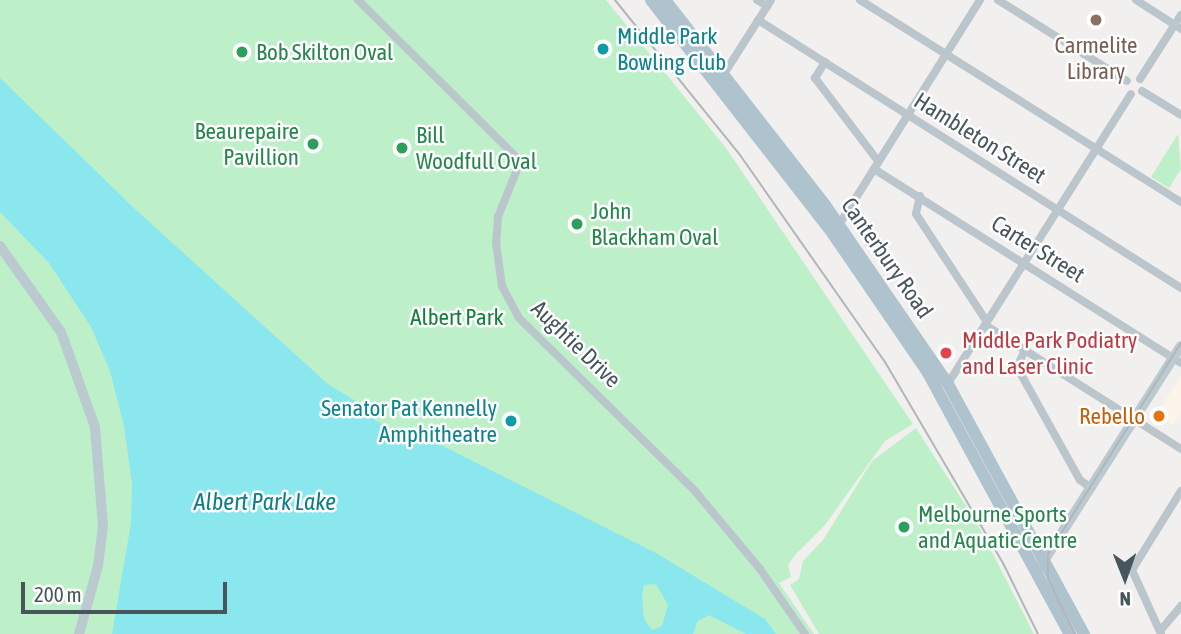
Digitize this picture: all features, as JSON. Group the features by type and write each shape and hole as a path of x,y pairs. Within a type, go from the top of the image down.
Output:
{"main road":[{"name":"Canterbury Road","path":"651,0 722,77"},
{"name":"Canterbury Road","path":"665,0 836,229 943,387 1084,634"},
{"name":"Canterbury Road","path":"1042,564 1070,634"}],"street":[{"name":"Aughtie Drive","path":"358,0 517,158 518,167 498,217 496,243 502,286 519,318 695,491 760,569 805,634"},
{"path":"722,77 769,3 757,0"},
{"path":"860,0 1181,202"},
{"path":"836,229 981,0"},
{"path":"998,0 1128,81 1140,79 1178,27 1181,15"},
{"path":"1136,0 1178,27"},
{"name":"Hambleton Street","path":"758,20 1181,288"},
{"path":"825,62 814,78 876,165"},
{"path":"1140,79 1142,91"},
{"path":"943,387 1131,93 1128,81"},
{"path":"1131,93 1142,91 1181,116"},
{"name":"Carter Street","path":"876,165 919,196 1177,360"},
{"path":"919,196 916,214 986,323 1181,449"},
{"path":"0,246 61,332 95,428 102,533 79,634"},
{"path":"1042,564 1134,419 1177,360 1181,346"},
{"path":"1025,350 1017,367 1080,480 1091,488"},
{"path":"1181,491 1132,568 1160,633 1181,606"}],"shaded area":[{"path":"1181,376 1181,412 1173,425 1156,415"}],"green space":[{"name":"Albert Park","path":"0,0 606,0 726,148 913,424 885,441 825,525 788,565 791,577 779,583 814,634 0,634"},
{"path":"1178,134 1181,169 1169,188 1151,177"},
{"name":"Melbourne Sports and Aquatic Centre","path":"916,428 977,523 1034,634 819,634 790,585 799,579 803,561 823,540 872,461"}],"water":[{"name":"Albert Park Lake","path":"0,78 135,209 328,384 370,410 375,420 404,437 421,435 656,553 765,619 776,634 746,634 709,615 698,621 693,634 112,634 131,523 132,484 124,426 110,371 91,327 49,263 0,212","holes":["656,584 668,605 662,626 652,630 644,619 644,585"]}],"tram line":[{"path":"615,0 740,155 885,362 1003,563 1038,634"},
{"path":"1075,634 1048,579 1048,554 1181,343"}],"place":[{"name":"Carmelite Library","path":"1096,20"},
{"name":"Middle Park Bowling Club","path":"603,49"},
{"name":"Bob Skilton Oval","path":"242,52"},
{"name":"Beaurepaire Pavillion","path":"313,144"},
{"name":"Bill Woodfull Oval","path":"402,148"},
{"name":"John Blackham Oval","path":"577,224"},
{"name":"Middle Park Podiatry and Laser Clinic","path":"946,353"},
{"name":"Rebello","path":"1159,416"},
{"name":"Senator Pat Kennelly Amphitheatre","path":"511,421"},
{"name":"Melbourne Sports and Aquatic Centre","path":"904,527"}]}
